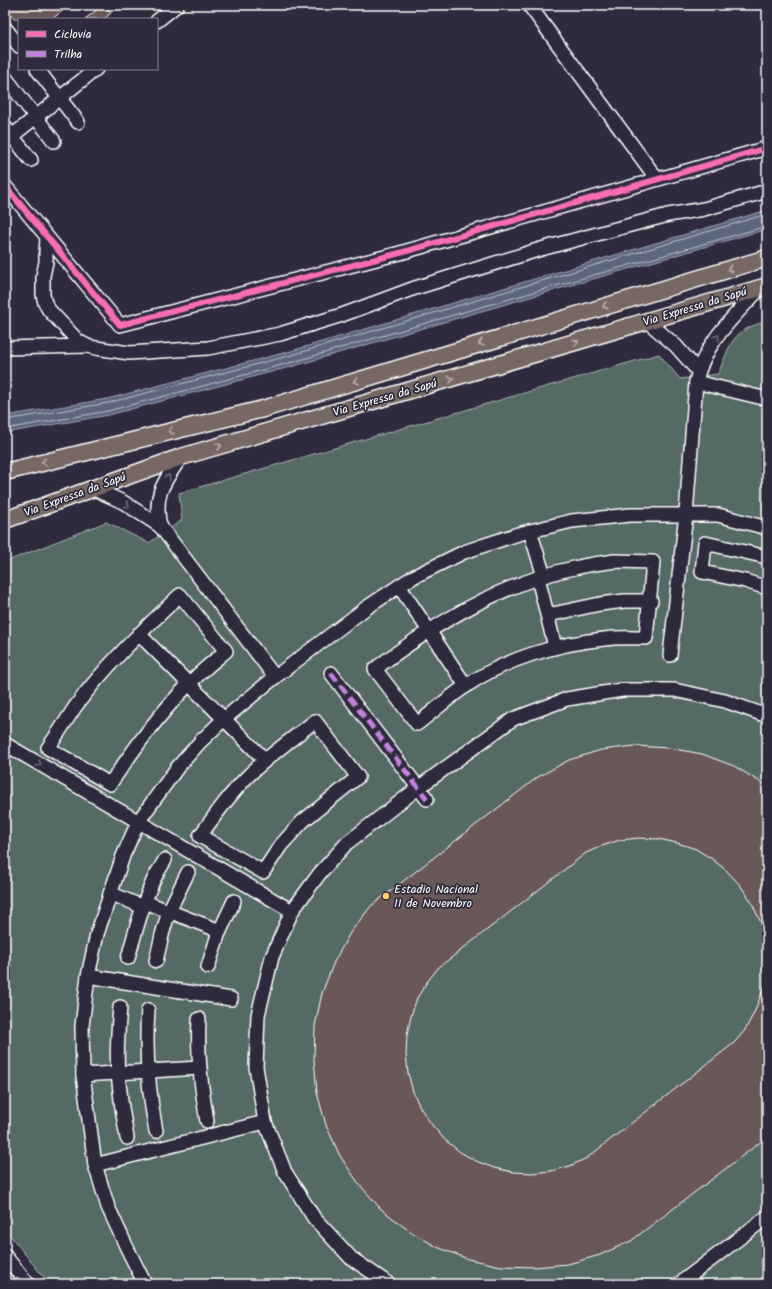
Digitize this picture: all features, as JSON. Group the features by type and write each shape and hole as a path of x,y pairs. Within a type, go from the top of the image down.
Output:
{"main road":[{"name":"Via Expressa da Sapú","path":"5,472 263,409 767,258"},
{"name":"Via Expressa da Sapú","path":"5,520 181,457 764,286"}],"street":[{"path":"158,20 177,5"},
{"path":"529,5 657,179"},
{"path":"5,28 18,45"},
{"path":"38,70 78,122"},
{"path":"30,160 9,132 36,117 95,70"},
{"path":"5,77 54,141"},
{"path":"5,186 120,325 400,253 767,148"},
{"path":"5,348 87,346 129,353 208,348 280,334 342,315 412,289 541,249 668,215 704,209 767,191"},
{"path":"47,238 46,262 43,276 43,295 45,303 49,310 78,341 87,346"},
{"path":"670,655 686,514 697,376 708,349 718,335 764,286"},
{"path":"647,321 676,346 697,376 767,399"},
{"path":"160,526 158,514 160,490 181,457"},
{"path":"92,488 123,502 160,526 275,676"},
{"path":"145,1284 108,1207 95,1165 83,1075 82,1026 88,976 98,934 123,856 138,822 177,768 200,742 224,719 275,676 366,608 399,586 413,577 464,552 530,531 572,521 630,515 718,515 767,528"},
{"path":"530,531 555,647"},
{"path":"766,554 705,544 702,572 745,581 767,588"},
{"path":"615,561 653,562 651,601 646,638 604,639 555,647 521,658 494,670 466,686 417,724 375,669 408,644 472,606 504,591 541,577 578,567 615,561"},
{"path":"399,586 466,686"},
{"path":"180,595 226,651 189,684 162,713 134,748 110,784 48,748 76,707 109,666 139,634 180,595"},
{"path":"548,616 600,604 625,601 651,601"},
{"path":"139,634 265,760"},
{"path":"332,673 427,799"},
{"path":"389,1284 351,1258 314,1218 285,1172 265,1122 256,1067 258,1015 272,957 292,911 320,873 347,844 418,788 513,719 567,699 622,690 674,690 725,700 767,716"},
{"path":"315,722 358,777 303,821 281,845 263,872 200,836 230,796 265,760 315,722"},
{"path":"5,744 292,911"},
{"path":"128,958 144,904 153,881 165,860"},
{"path":"156,961 169,911 188,872"},
{"path":"110,893 169,911 220,931"},
{"path":"208,967 220,931 234,901"},
{"path":"88,976 231,998"},
{"path":"120,1007 118,1073 121,1105 127,1138"},
{"path":"148,1010 146,1040 147,1071 150,1100 156,1131"},
{"path":"199,1019 199,1068 207,1121"},
{"path":"83,1075 199,1068"},
{"path":"95,1165 265,1122"},
{"path":"679,1284 767,1218"},
{"path":"5,1256 28,1284"}],"green space":[{"name":"Estadio Nacional 11 de Novembro","path":"767,321 767,1284 49,1284 5,1229 5,562 106,522 149,543 182,520 179,493 659,354 680,379 718,374 730,346 739,334 746,329"}],"water":[{"path":"767,210 767,229 294,366 109,415 5,433 5,416 107,399 291,351"}],"building":[{"path":"5,5 70,5 53,18 14,19 5,8"},
{"path":"103,5 105,5 111,13 105,18 86,18"},
{"path":"635,746 669,748 702,754 734,766 767,786 767,936 751,901 740,885 727,871 696,849 659,839 639,838 620,840 586,853 438,968 427,982 417,998 407,1035 406,1054 408,1073 413,1092 421,1109 445,1140 460,1152 476,1161 494,1168 513,1172 532,1173 551,1171 570,1166 587,1158 734,1043 745,1030 754,1013 766,982 767,1137 631,1241 600,1255 568,1264 535,1267 501,1266 468,1259 437,1247 408,1230 381,1209 359,1184 340,1156 326,1125 317,1093 314,1059 315,1026 322,993 334,962 350,933 371,906 538,777 569,760 601,750"}],"marked path":[{"path":"331,673 427,799"}],"cycle path":[{"path":"5,186 120,325 400,253 767,148"}],"place":[{"name":"Estadio Nacional 11 de Novembro","path":"386,896"}]}
